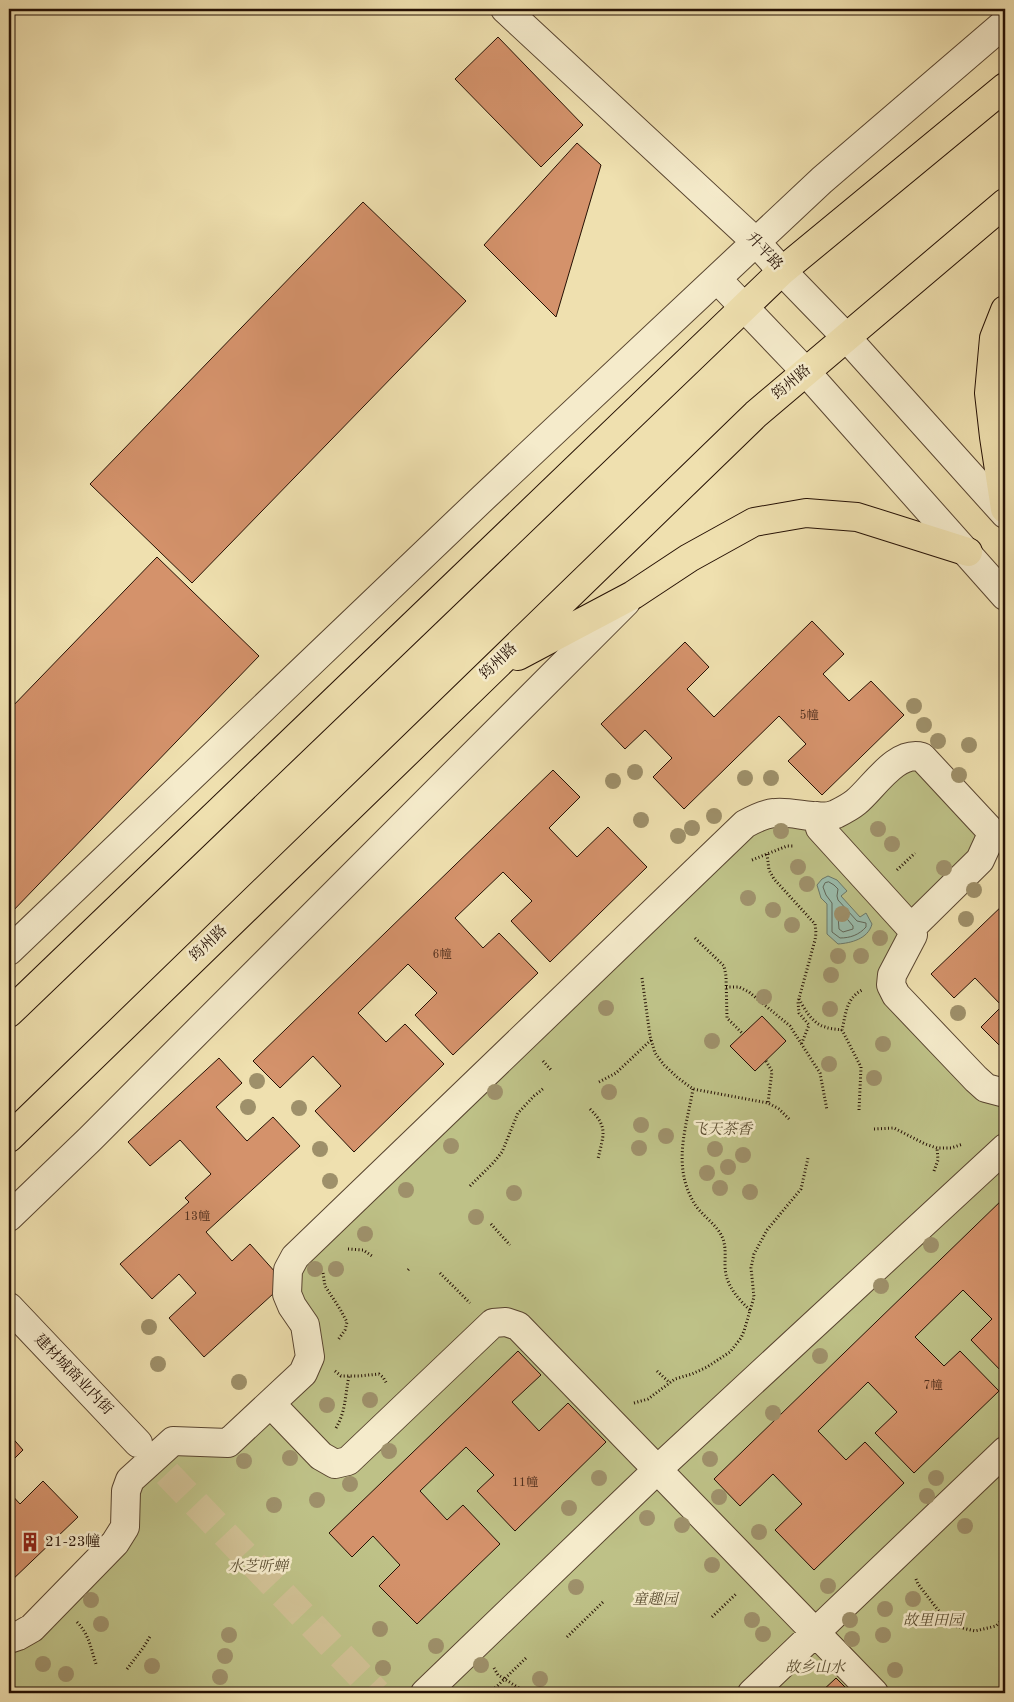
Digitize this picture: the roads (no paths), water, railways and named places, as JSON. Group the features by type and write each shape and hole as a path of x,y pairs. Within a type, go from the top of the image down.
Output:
{"main road":[{"path":"9,1013 782,271 1005,87"},
{"name":"筠州路","path":"9,1138 756,414 1005,203"},
{"path":"1005,310 994,338 989,394 1005,509"},
{"path":"491,671 632,596 689,558 754,522 806,513 857,517 968,552"}],"street":[{"name":"升平路","path":"505,9 756,242 846,337 1005,514"},
{"path":"9,951 476,505 822,180 1005,22"},
{"path":"717,279 806,372 968,552 1005,596"},
{"path":"9,1217 90,1139 632,596"},
{"path":"9,1639 32,1628 115,1543 126,1527 126,1491 130,1480 173,1440 228,1443 303,1373 310,1357 305,1325 292,1306 287,1294 288,1270 295,1256 745,824 758,817 775,813 834,816 855,803 898,761 914,755 922,757 988,828 991,836 980,860 911,928"},
{"path":"817,816 820,828 911,928 913,935 892,974 891,985 896,995 986,1088 1005,1093"},
{"path":"425,1693 658,1469 1005,1148"},
{"name":"建材城商业内街","path":"9,1307 138,1443"},
{"path":"271,1404 321,1456 335,1464 348,1461 493,1323 506,1322 518,1326 874,1693"},
{"path":"752,1693 1005,1451"}],"water":[{"path":"828,876 837,880 847,891 841,896 860,917 866,913 872,924 863,937 848,943 838,944 827,934 827,904 821,898 817,885"}],"tunnel":[{"path":"138,1443 377,1693"}],"place":[{"name":"21-23幢","path":"30,1542"}],"park label":[{"name":"飞天茶香","path":"722,1130"},
{"name":"水芝听蝉","path":"258,1567"},
{"name":"童趣园","path":"655,1600"},
{"name":"故里田园","path":"933,1621"},
{"name":"故乡山水","path":"815,1668"}]}
